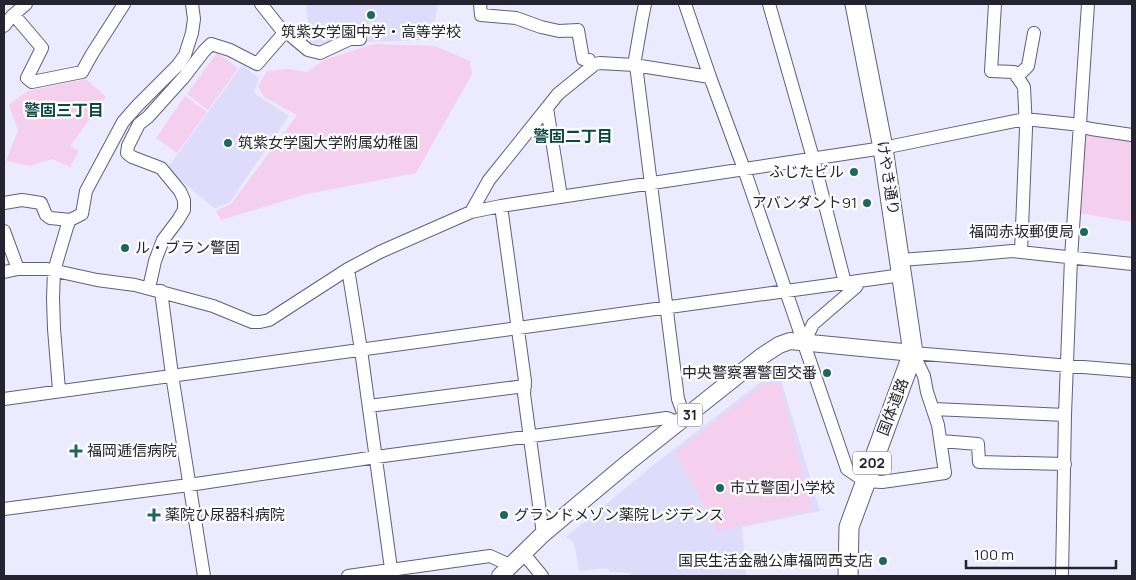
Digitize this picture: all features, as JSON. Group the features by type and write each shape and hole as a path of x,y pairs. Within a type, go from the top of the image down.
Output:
{"highway":[{"name":"けやき通り","path":"855,4 884,148 913,353"},
{"name":"国体道路","path":"848,576 849,527 913,353"}],"main road":[{"name":"31","path":"512,565 543,534 630,461 762,356 779,345 790,341 913,353"}],"street":[{"path":"4,26 26,4"},
{"path":"14,15 42,48 27,78 32,82 82,72 124,4"},
{"path":"4,203 22,200 41,203 46,215 50,218 70,220 82,214 86,192 123,122 178,65 185,55 193,26 192,4"},
{"path":"260,4 284,32 308,50 320,53 350,39 360,39"},
{"path":"480,4 481,15 516,18 559,31 578,30 583,58 589,60 590,66"},
{"path":"4,509 667,418 682,421 635,65 645,4"},
{"path":"685,4 744,169 847,470 865,481 882,482 945,473 938,425 927,392 924,376 913,353"},
{"path":"769,4 813,158 845,283"},
{"path":"995,4 991,71 1014,72 1024,87 1026,129 1021,252"},
{"path":"1062,576 1065,415 1071,258 1088,4"},
{"path":"149,288 155,261 163,240 184,210 184,200 180,191 161,168 132,157 128,153 128,146 139,124 148,117 184,77 211,44 230,50 257,64 284,32"},
{"path":"1017,78 1028,66 1034,33"},
{"path":"471,212 489,180 558,94 590,66 600,63 635,65 710,78"},
{"path":"547,108 561,197"},
{"path":"4,272 18,269 47,269 149,288 212,306 252,322 260,322 268,320 348,269 380,252 471,212 884,148 1025,119 1072,124 1080,127 1132,135"},
{"path":"501,206 525,381 524,394 543,534"},
{"path":"59,390 54,329 54,270 70,220"},
{"path":"4,231 18,269"},
{"path":"4,399 518,327 859,282 901,267 968,255 1012,251 1132,264"},
{"path":"348,269 369,406 391,573"},
{"path":"804,343 812,324 856,287 859,282"},
{"path":"161,291 172,375 204,576"},
{"path":"913,353 1132,371"},
{"path":"369,406 525,386"},
{"path":"933,409 1065,415"},
{"path":"941,441 978,444 979,462 1065,464"},
{"path":"348,576 391,573 490,556 542,576"}],"shaded area":[{"name":"筑紫女学園中学・高等学校","path":"306,4 438,4 434,25 422,40 310,44"},
{"path":"374,44 435,46 470,61 472,74 416,173 307,194 221,220 216,211 231,204 297,115 264,97 258,87 267,71 288,69 307,72 324,60"},
{"path":"217,53 238,68 208,110 187,94"},
{"name":"筑紫女学園大学附属幼稚園","path":"242,65 259,78 254,93 289,116 229,203 214,208 167,169"},
{"path":"86,79 106,97 70,146 79,151 70,167 52,159 30,166 6,161 18,131 9,105 28,91"},
{"path":"185,96 207,112 177,153 156,138"},
{"path":"1085,135 1132,141 1132,222 1078,213"},
{"name":"市立警固小学校","path":"785,363 782,383 820,511 742,527 746,576 631,576 630,573 610,572 607,568 579,571 574,542 566,537 655,464"},
{"path":"765,383 780,384 812,510 718,531 676,452"}],"place":[{"name":"筑紫女学園中学・高等学校","path":"371,15"},
{"name":"筑紫女学園大学附属幼稚園","path":"228,143"},
{"name":"ふじたビル","path":"854,172"},
{"name":"アバンダント91","path":"867,203"},
{"name":"福岡赤坂郵便局","path":"1084,232"},
{"name":"ル・ブラン警固","path":"125,248"},
{"name":"中央警察署警固交番","path":"827,373"},
{"name":"福岡逓信病院","path":"76,451"},
{"name":"市立警固小学校","path":"720,488"},
{"name":"薬院ひ尿器科病院","path":"154,515"},
{"name":"グランドメゾン薬院レジデンス","path":"504,515"},
{"name":"国民生活金融公庫福岡西支店","path":"883,561"}],"district":[{"name":"警固三丁目","path":"64,110"},
{"name":"警固二丁目","path":"573,136"}]}
